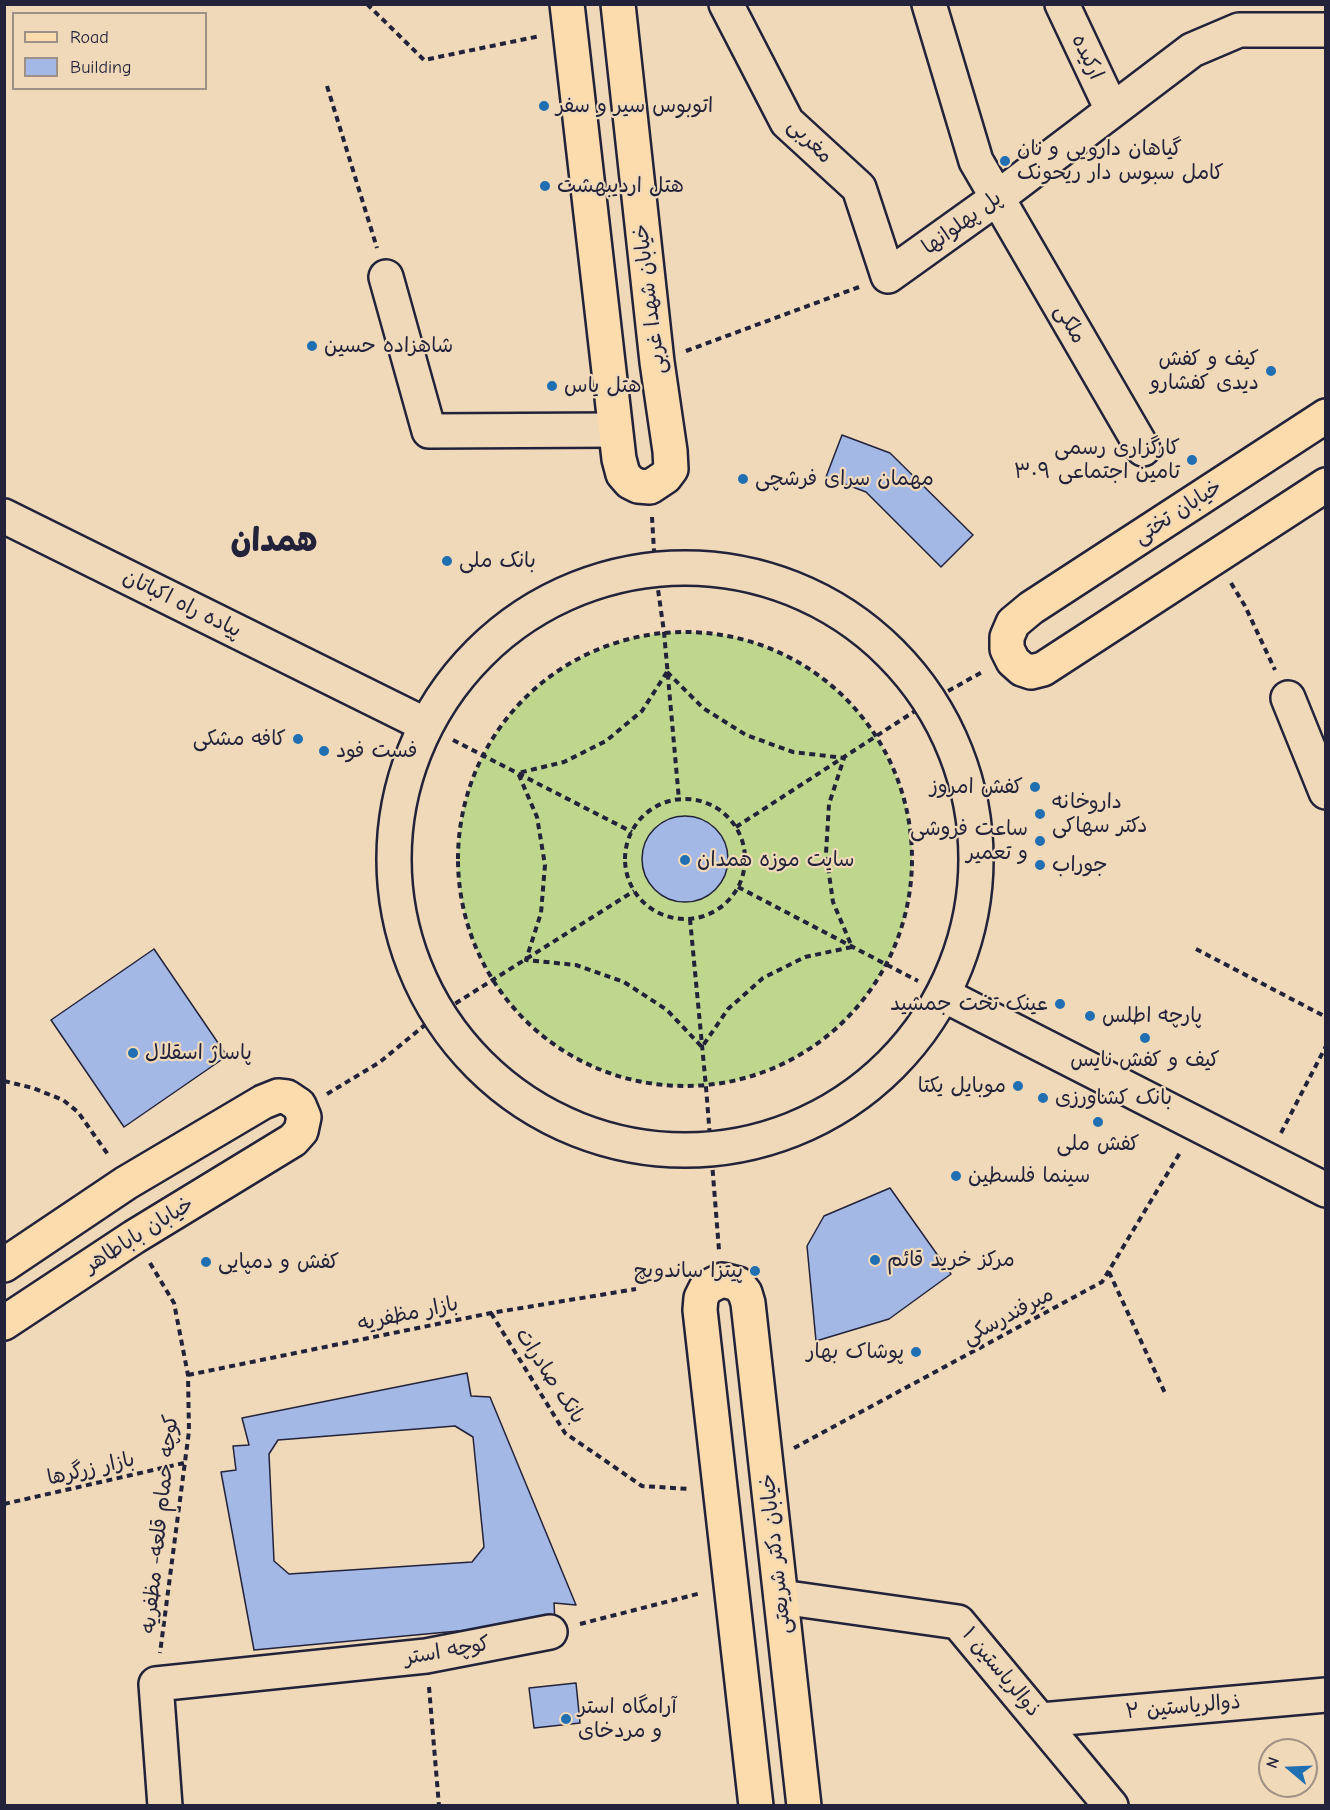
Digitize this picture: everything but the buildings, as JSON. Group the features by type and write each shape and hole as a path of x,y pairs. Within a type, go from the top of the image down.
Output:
{"main road":[{"name":"خیابان شهدا غربی","path":"618,4 657,362 670,451 671,469 665,477 650,487"},
{"path":"569,17 617,445 623,474 630,482 638,486 650,487"},
{"name":"خیابان تختی","path":"1010,657 1006,649 1007,637 1013,623 1031,608 1326,416"},
{"path":"1010,657 1022,669 1031,672 1043,669 1326,485"},
{"path":"4,1265 126,1183 263,1102 278,1096 287,1097 299,1105 301,1110"},
{"name":"خیابان باباطاهر","path":"4,1323 134,1237 293,1140 301,1131 304,1117 301,1110"},
{"path":"722,1280 706,1288 701,1298 700,1310 756,1806"},
{"name":"خیابان دکتر شریعتی","path":"722,1280 733,1282 742,1288 748,1303 804,1806"},
{"path":"741,1678 789,1670"}],"street":[{"name":"مغربی","path":"726,4 788,122 859,188 888,276"},
{"name":"ملکی","path":"930,4 976,161 1143,449"},
{"name":"ارکیده","path":"1062,4 1112,111"},
{"name":"پل پهلوانها","path":"888,276 997,198 1192,50 1241,17"},
{"path":"1241,17 1326,30"},
{"path":"386,277 429,431 617,445"},
{"name":"پیاده راه اکباتان","path":"4,516 426,725"},
{"path":"655,568 719,568 781,582 838,609 889,648 932,699 958,753 974,813 977,875 967,937 944,995 912,1043 872,1084 824,1117 771,1139 711,1151 649,1150 586,1135 528,1106 478,1066 437,1015 411,960 397,902 394,842 404,782 426,725 458,677 498,635 536,609 599,580 655,568"},
{"path":"1288,698 1326,792"},
{"path":"944,995 1326,1190"},
{"name":"ذوالریاستین ۱","path":"781,1597 958,1622 1111,1806"},
{"name":"کوچه استر","path":"156,1684 426,1656 550,1632"},
{"path":"156,1684 165,1806"},
{"name":"ذوالریاستین ۲","path":"1041,1720 1326,1695"}],"path":[{"path":"367,4 424,60 569,17"},
{"path":"327,86 386,277"},
{"path":"657,362 888,276"},
{"path":"650,487 655,568 664,632 679,800"},
{"path":"1245,606 1288,698"},
{"path":"664,632 714,633 762,644 807,666 846,697 878,736 899,779 911,825 913,873 904,920 887,965 862,1003 830,1035 792,1060 750,1078 706,1087 656,1086 607,1074 562,1052 523,1020 492,981 472,939 460,892 458,846 466,799 483,755 508,717 540,684 577,658 619,641 664,632"},
{"path":"736,827 932,699 1010,657"},
{"path":"667,672 703,708 746,735 793,752 844,758"},
{"path":"518,773 564,762 606,741 642,711 667,672"},
{"path":"426,725 632,832"},
{"path":"844,758 829,804 826,854 833,902 852,947"},
{"path":"518,773 537,817 545,865 541,913 526,960"},
{"path":"695,800 711,805 725,814 736,827 745,857 744,873 729,900 718,909 704,916 690,919 674,918 658,913 634,891 628,877 627,847 632,832 651,810 664,803 695,800"},
{"path":"738,887 944,995"},
{"path":"301,1110 380,1062 437,1015 634,891"},
{"path":"690,919 722,1280"},
{"path":"702,1047 728,1009 763,978 805,957 852,947"},
{"path":"1196,949 1326,1017"},
{"path":"526,960 576,965 624,982 666,1010 702,1047"},
{"path":"1267,1160 1326,1046"},
{"path":"4,1081 33,1088 63,1100 78,1112 126,1183"},
{"name":"میرفندرسکی","path":"766,1463 1102,1282 1197,1125"},
{"name":"کوچه حمام قلعه- مظفریه","path":"134,1237 174,1303 188,1375 189,1431 183,1463 156,1684"},
{"path":"1108,1272 1166,1393"},
{"name":"بازار مظفریه","path":"188,1375 491,1313 636,1289"},
{"name":"بانک صادرات","path":"491,1313 566,1433 642,1486 696,1490 721,1488"},
{"name":"بازار زرگرها","path":"4,1504 183,1463"},
{"path":"550,1632 731,1586"},
{"path":"426,1656 439,1806"}],"green space":[{"path":"685,632 729,636 772,649 811,670 846,698 874,733 895,772 908,815 912,859 908,903 895,946 874,985 846,1020 811,1048 772,1069 729,1082 685,1086 641,1082 598,1069 559,1048 524,1020 496,985 475,946 462,903 458,859 462,815 475,772 496,733 524,698 559,670 598,649 641,636"}],"place":[{"name":"اتوبوس سیر و سفر","path":"544,106"},
{"name":"گیاهان دارویی و نان کامل سبوس دار ریحونک","path":"1005,161"},
{"name":"هتل اردیبهشت","path":"545,186"},
{"name":"شاهزاده حسین","path":"312,346"},
{"name":"کیف و کفش دیدی کفشارو","path":"1271,371"},
{"name":"هتل یاس","path":"552,386"},
{"name":"کارگزاری رسمی ۳۰۹ تامین اجتماعی","path":"1192,460"},
{"name":"مهمان سرای فرشچی","path":"743,479"},
{"name":"بانک ملی","path":"447,561"},
{"name":"کافه مشکی","path":"298,739"},
{"name":"فست فود","path":"324,751"},
{"name":"کفش امروز","path":"1035,787"},
{"name":"داروخانه دکتر سهاکی","path":"1040,814"},
{"name":"ساعت فروشی و تعمیر","path":"1040,841"},
{"name":"سایت موزه همدان","path":"685,860"},
{"name":"جوراب","path":"1040,865"},
{"name":"عینک تخت جمشید","path":"1060,1004"},
{"name":"پارچه اطلس","path":"1090,1016"},
{"name":"کیف و کفش نایس","path":"1145,1038"},
{"name":"پاساژ اسقلال","path":"133,1053"},
{"name":"موبایل یکتا","path":"1018,1086"},
{"name":"بانک کشاورزی","path":"1043,1098"},
{"name":"کفش ملی","path":"1098,1122"},
{"name":"سینما فلسطین","path":"956,1176"},
{"name":"مرکز خرید قائم","path":"875,1260"},
{"name":"کفش و دمپایی","path":"206,1262"},
{"name":"پیتزا ساندویچ","path":"755,1271"},
{"name":"پوشاک بهار","path":"916,1352"},
{"name":"آرامگاه استر و مردخای","path":"566,1719"}],"district":[{"name":"همدان","path":"274,542"}]}
